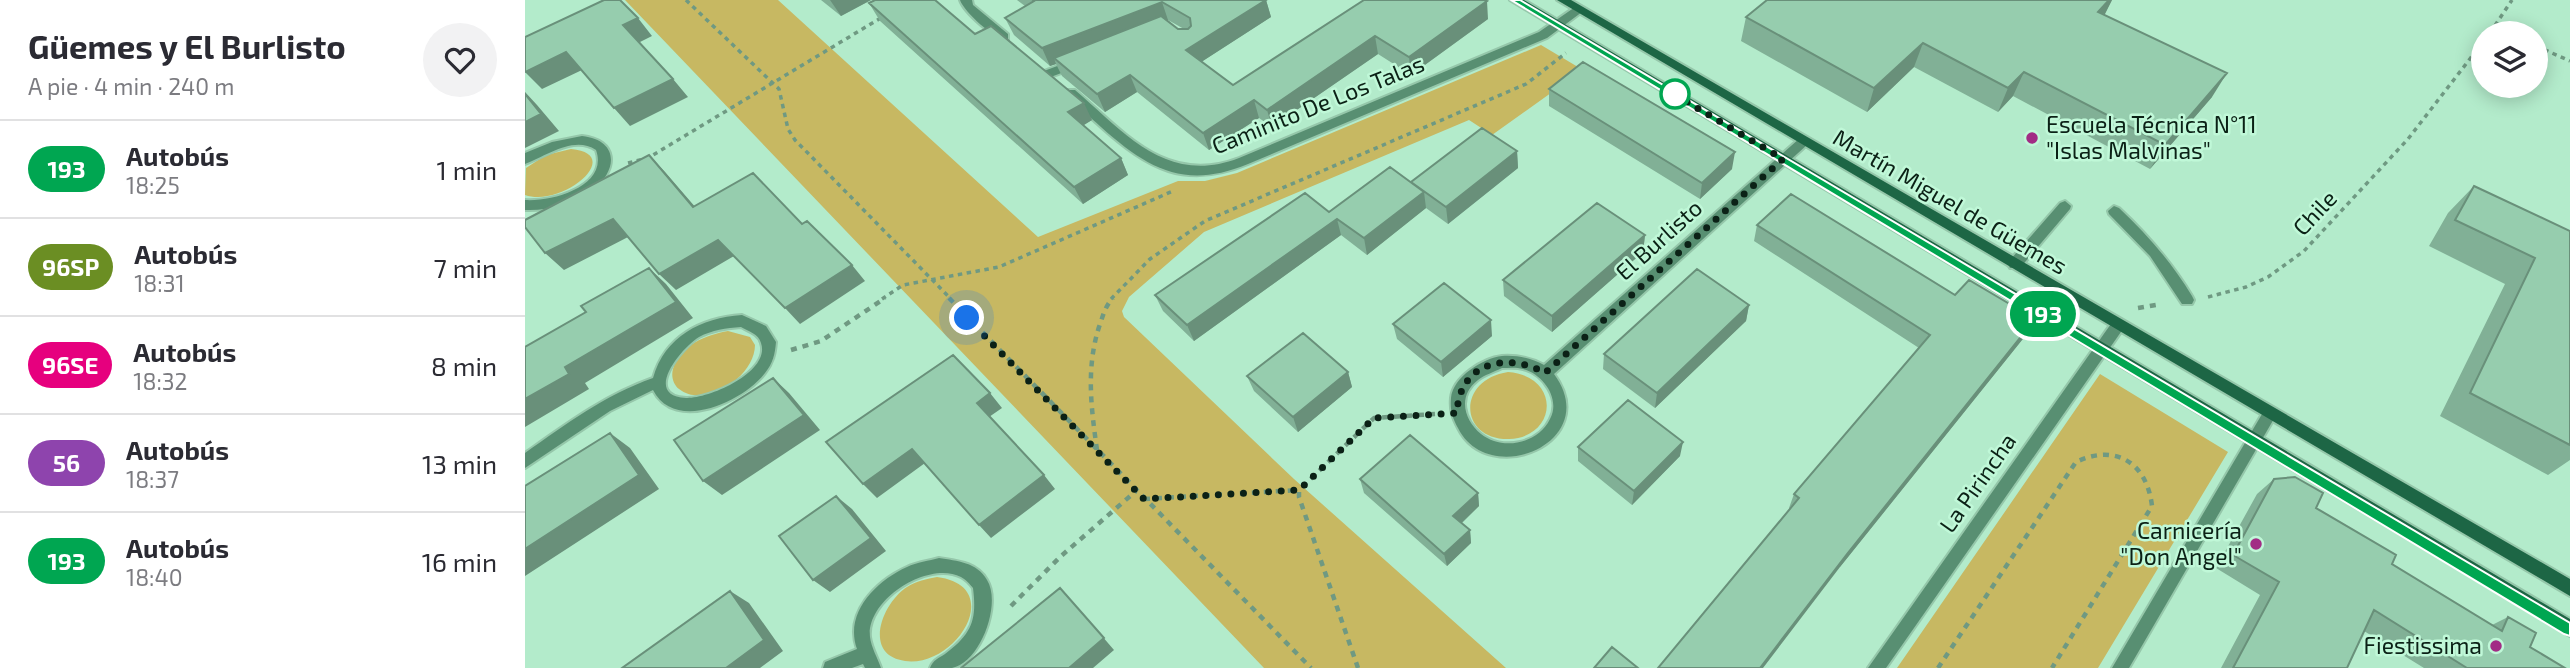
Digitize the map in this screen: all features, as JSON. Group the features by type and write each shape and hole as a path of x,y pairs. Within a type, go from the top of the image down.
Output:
{"main road":[{"name":"Martín Miguel de Güemes","path":"1517,0 2570,628"},
{"name":"Martín Miguel de Güemes","path":"1563,0 2570,589"}],"street":[{"path":"966,0 968,7 1018,49"},
{"name":"Caminito De Los Talas","path":"1085,59 1043,69 1150,159 1174,169 1200,173 1230,166 1543,35 1578,9"},
{"path":"525,159 555,144 584,141 603,149 606,159 603,169 581,191 546,205 525,205"},
{"name":"El Burlisto","path":"1545,373 1804,141"},
{"path":"2015,264 2065,206"},
{"path":"2114,211 2141,235 2167,266 2187,300"},
{"path":"742,321 755,325 764,332 769,344 767,358 759,372 744,386 727,397 707,404 688,405 673,402 662,393 658,382 660,370 678,344 710,326 726,322 742,321"},
{"name":"La Pirincha","path":"1876,668 2118,325"},
{"path":"1517,362 1545,373 1556,385 1561,400 1559,415 1552,430 1540,442 1523,449 1504,451 1486,447 1471,438 1457,413 1457,399 1463,386 1485,367 1517,362"},
{"path":"525,461 606,405 658,382"},
{"path":"2120,668 2270,413"},
{"path":"831,668 868,661 860,639 863,623 883,590 916,569 951,565 965,570 976,579 983,594 984,611 966,648 938,668"}],"path":[{"path":"686,0 779,89 788,129 795,140 1311,668"},
{"path":"2498,21 2512,0"},
{"path":"603,169 647,158 775,85 830,47 894,11"},
{"path":"1097,451 1089,395 1092,349 1107,304 1150,259 1205,221 1526,84 1569,51"},
{"path":"2548,51 2570,61"},
{"name":"Chile","path":"2118,325 2139,308 2246,287 2268,277 2304,251 2408,139 2471,58"},
{"path":"767,358 821,341 899,287 999,267 1181,188"},
{"path":"1144,499 1299,490 1374,418 1457,413"},
{"path":"1938,668 2076,462 2086,455 2116,454 2130,460 2140,469 2148,481 2152,506 2052,668"},
{"path":"1299,490 1357,668"},
{"path":"980,623 1005,612 1060,557 1136,491"}],"shaded area":[{"path":"625,0 778,0 1038,237 1178,181 1205,181 1237,173 1541,45 1583,70 1492,135 1469,120 1204,232 1129,297 1122,311 1124,317 1294,479 1506,668 1264,668"},
{"path":"571,149 586,153 592,160 591,169 583,179 556,194 540,197 525,195 526,168 546,155"},
{"path":"728,331 750,337 755,345 747,368 738,378 715,392 690,394 679,389 672,374 681,354 703,338"},
{"path":"1508,372 1525,376 1537,384 1545,394 1547,406 1544,418 1537,428 1525,436 1509,439 1492,437 1480,430 1470,409 1472,397 1479,386 1491,377"},
{"path":"2100,374 2228,452 2098,668 1897,668"},
{"path":"937,577 958,583 969,595 971,609 966,625 956,640 941,652 924,660 905,661 892,657 884,649 880,639 884,616 890,604 910,585"}],"building":[{"path":"604,0 620,0 638,18 623,25 673,79 614,108 566,52 525,72 525,37"},
{"path":"875,0 935,0 975,34 991,26 1084,103 1068,112 1121,158 1074,187 869,3"},
{"path":"1033,0 1266,0 1186,50 1233,85 1364,0 1487,1 1409,57 1375,36 1267,110 1254,100 1203,133 1130,75 1097,94 1054,58 1161,16 1178,29 1188,29 1191,26 1190,18 1162,2 1042,48 1005,18"},
{"path":"1767,0 2109,0 2098,12 2227,73 2165,145 2024,72 2008,88 1923,43 1874,88 1746,17"},
{"path":"1583,62 1735,152 1702,183 1549,89"},
{"path":"525,94 541,114 525,122"},
{"path":"1482,128 1517,151 1446,207 1411,182"},
{"path":"649,155 693,207 753,173 802,224 807,221 852,265 785,308 718,240 659,274 613,219 545,253 525,227 525,220"},
{"path":"1390,167 1424,192 1364,238 1337,219 1187,325 1155,295 1305,193 1329,212"},
{"path":"2474,186 2570,231 2570,445 2470,393 2535,258 2455,220"},
{"path":"1791,194 1955,295 1969,280 2035,319 1847,554 1760,668 1658,668 1799,498 1794,494 1930,335 1757,225"},
{"path":"1597,203 1645,235 1552,316 1503,280"},
{"path":"649,268 676,302 565,367 569,374 525,399 525,347 586,312 581,306"},
{"path":"1697,269 1749,305 1657,393 1604,354"},
{"path":"1444,283 1491,320 1441,362 1393,324"},
{"path":"1303,333 1348,372 1293,417 1247,376"},
{"path":"953,355 990,393 977,403 1044,475 979,525 912,449 863,484 826,442"},
{"path":"773,378 804,415 703,481 674,440"},
{"path":"1628,400 1683,442 1634,491 1578,447"},
{"path":"610,433 639,475 525,549 525,486"},
{"path":"1410,435 1478,493 1453,516 1470,530 1444,554 1360,479"},
{"path":"2295,477 2323,493 2316,508 2396,555 2392,564 2502,631 2508,617 2536,633 2530,647 2565,668 2467,668 2374,610 2347,668 2233,668 2279,582 2233,555 2274,479"},
{"path":"836,496 871,538 813,580 779,536"},
{"path":"1060,588 1104,638 1069,668 961,668"},
{"path":"730,591 764,640 726,668 622,668"},
{"path":"1612,647 1638,668 1594,668"}],"bus line":[{"name":"193","path":"1516,0 2570,628"}],"place":[{"name":"Escuela Técnica N°11 \"Islas Malvinas\"","path":"2032,138"},
{"name":"Carnicería \"Don Angel\"","path":"2256,544"},
{"name":"Fiestissima","path":"2496,646"}],"route":[{"path":"967,318 1144,499 1299,490 1305,481 1374,418 1457,413 1457,399 1472,375 1500,362 1517,362 1545,373 1783,159 1672,93 1675,94"}]}
